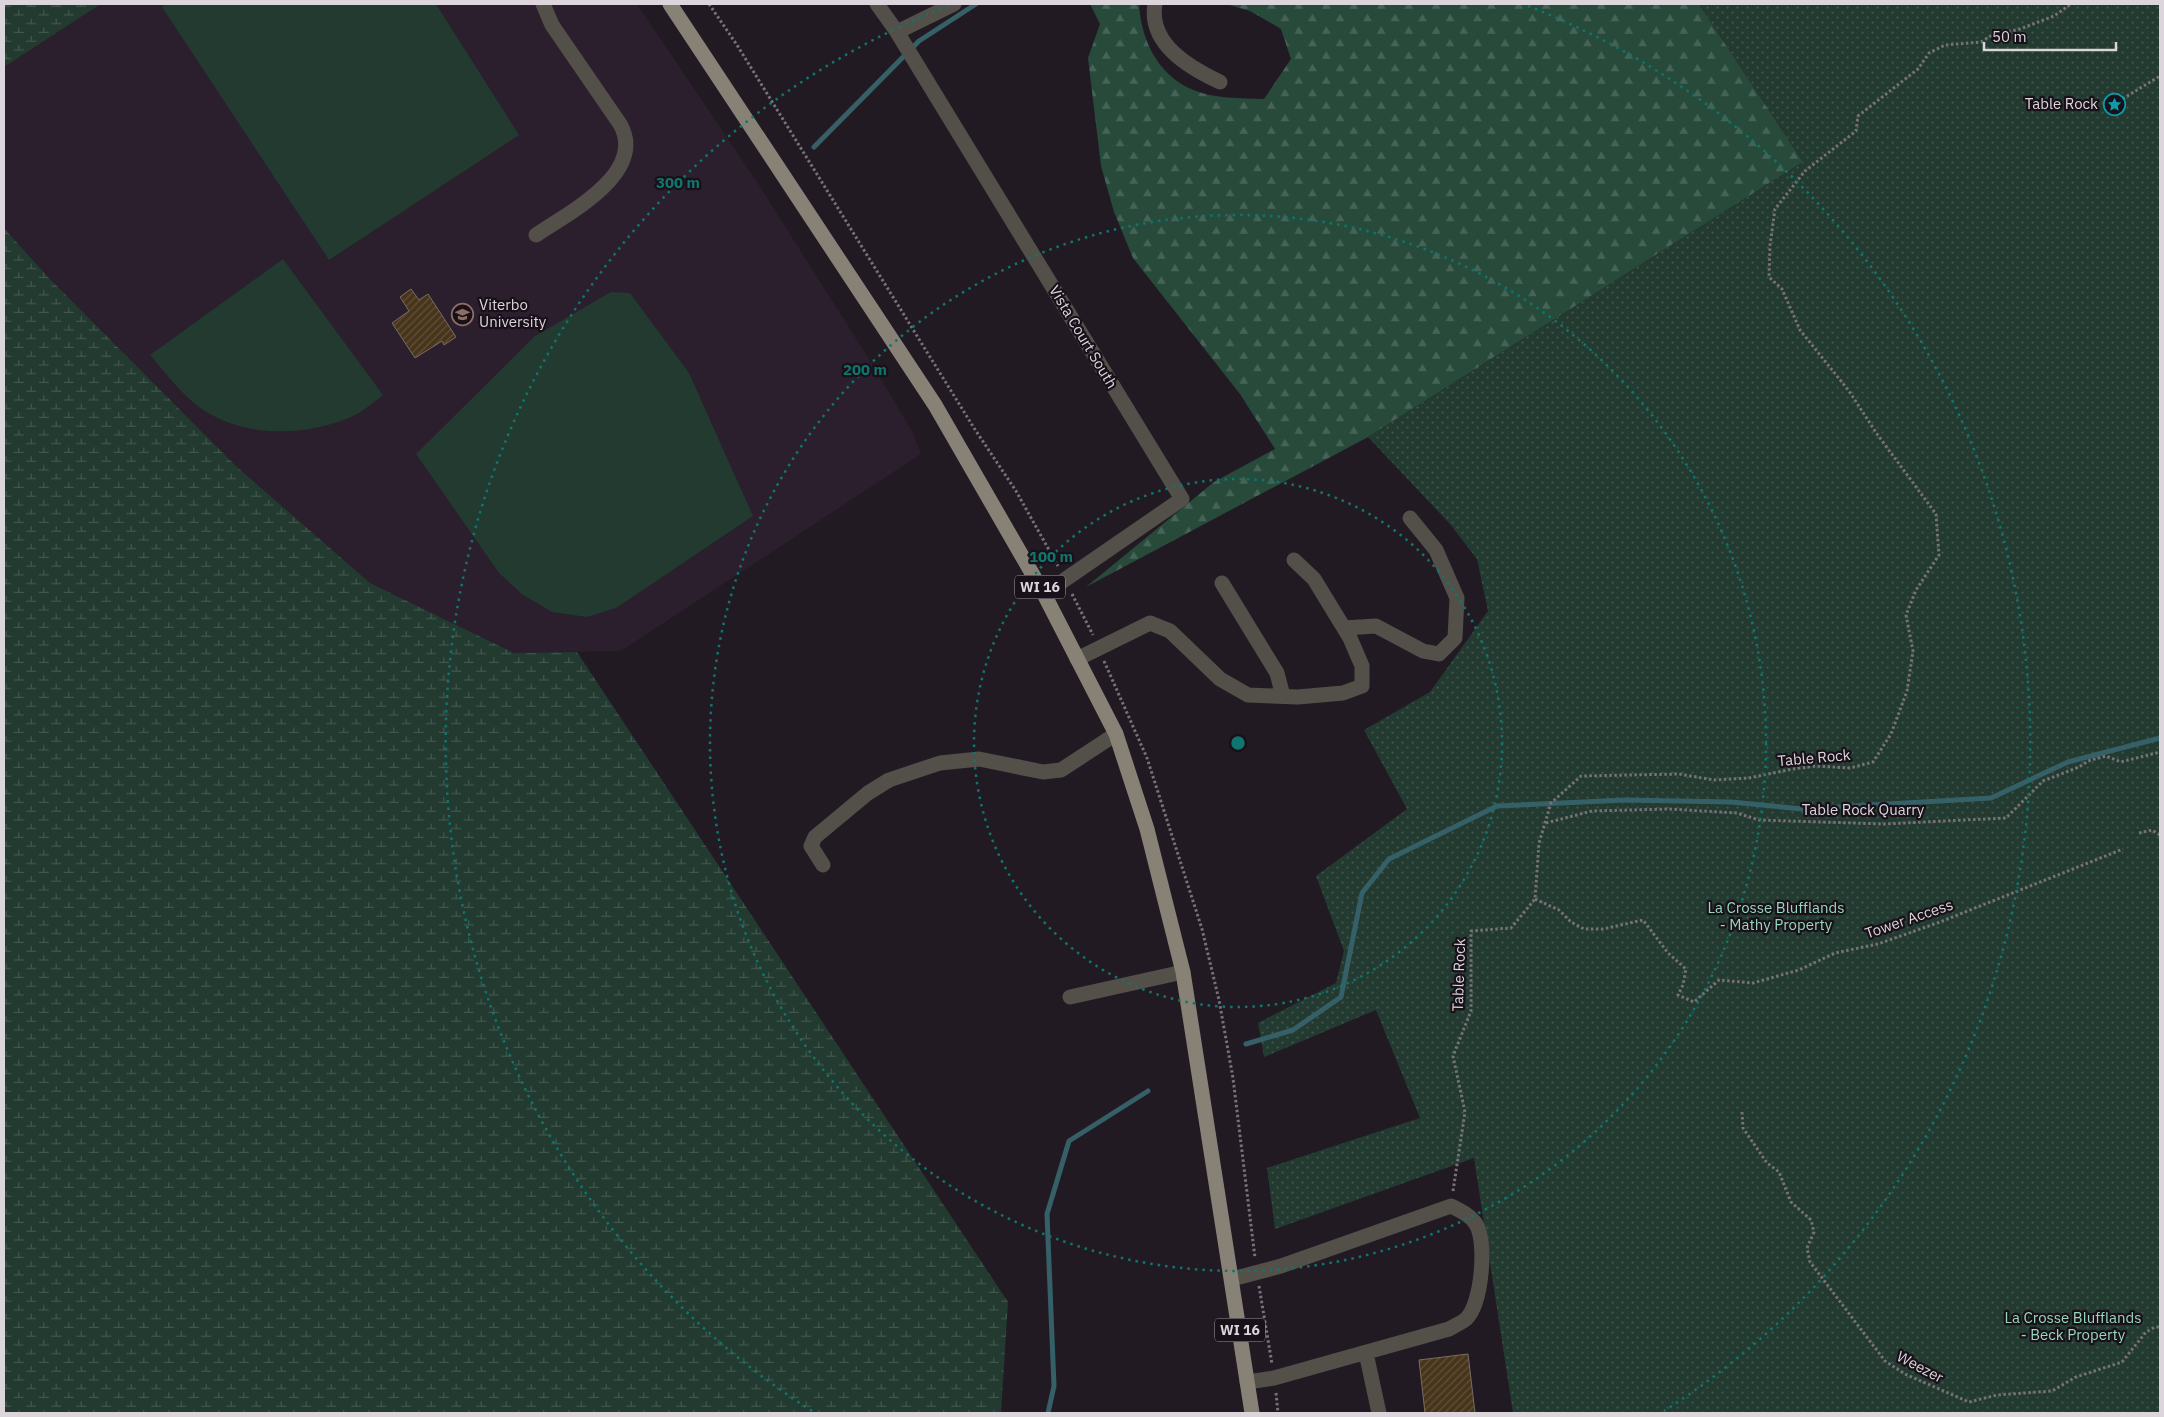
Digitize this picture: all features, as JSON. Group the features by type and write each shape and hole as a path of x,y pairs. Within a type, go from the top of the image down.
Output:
{"main road":[{"name":"WI 16","path":"670,4 935,405 1044,594 1116,734 1147,828 1183,972 1252,1413"}],"street":[{"path":"536,236 602,188 619,169 624,157 626,142 620,124 552,25 543,4"},
{"path":"877,4 897,32 954,4"},
{"path":"1155,4 1154,11 1159,33 1175,55 1191,68 1220,82"},
{"name":"Vista Court South","path":"897,32 1182,499 1044,594"},
{"path":"1344,628 1376,626 1423,651 1439,654 1455,638 1457,598 1436,550 1410,518"},
{"path":"1077,659 1150,623 1170,631 1220,679 1248,695 1343,694 1362,686 1362,666 1344,628 1314,579 1294,560"},
{"path":"1222,583 1276,673 1283,696"},
{"path":"823,865 811,846 815,837 868,793 889,780 940,763 980,759 1043,772 1061,770 1116,734"},
{"path":"1070,997 1183,972"},
{"path":"1232,1279 1257,1273 1451,1206 1466,1213 1477,1226 1481,1250 1481,1276 1477,1302 1466,1318 1449,1329 1274,1378 1247,1382"},
{"path":"1366,1353 1379,1413"}],"path":[{"path":"709,4 737,45 974,428 1016,491 1065,579 1099,648 1146,758 1202,929 1219,1000 1233,1078 1257,1273 1278,1413"},
{"name":"Table Rock","path":"1451,1206 1465,1112 1453,1056 1471,1011 1472,931 1511,928 1535,898 1539,844 1551,803 1581,776 1678,774 1714,780 1749,778 1816,766 1850,768 1873,762 1887,741 1908,683 1913,651 1906,615 1916,590 1939,555 1936,514 1877,434 1849,391 1800,330 1782,289 1769,277 1770,245 1775,209 1804,171 1856,131 1858,116 1918,69 1929,54 1945,45 1981,42 1992,35 2020,29 2054,16 2071,4"},
{"path":"2114,104 2160,76"},
{"name":"Table Rock Quarry","path":"1546,823 1592,810 1670,809 1737,813 1759,820 1884,824 2006,818 2043,781 2079,767 2088,761 2106,756 2121,762 2160,752"},
{"path":"2139,833 2152,830 2160,834"},
{"name":"Tower Access","path":"1535,898 1559,910 1571,922 1584,929 1603,929 1643,920 1668,952 1686,969 1683,984 1678,995 1694,1002 1719,980 1753,983 1799,970 1835,953 1878,944 1940,922 2122,849"},
{"name":"Weezer","path":"1742,1112 1743,1128 1767,1163 1779,1172 1791,1202 1811,1220 1814,1232 1807,1248 1810,1262 1886,1361 1905,1374 1970,1402 1997,1395 2052,1391 2076,1376 2122,1362 2146,1332 2160,1327"}],"shaded area":[{"name":"Viterbo University","path":"101,4 637,4 757,182 864,351 912,431 921,454 621,651 514,653 370,583 236,466 48,277 4,228 4,67"}],"green space":[{"path":"4,4 101,4 4,67"},
{"path":"167,4 436,4 519,135 329,260 162,7"},
{"path":"1090,4 1139,4 1143,30 1153,54 1169,74 1191,89 1208,95 1264,99 1291,59 1281,29 1250,11 1226,4 1699,4 1803,162 1368,437 1086,587 1214,482 1275,449 1240,394 1133,258 1114,212 1101,166 1088,58 1100,24"},
{"name":"La Crosse Blufflands - Mathy Property","path":"1699,4 2160,4 2160,1413 1513,1413 1474,1158 1275,1229 1267,1168 1420,1118 1376,1010 1264,1057 1258,1023 1336,983 1344,951 1316,876 1407,809 1364,730 1430,692 1488,611 1477,559 1450,524 1368,437 1803,162"},
{"path":"4,228 48,277 236,466 370,583 514,653 577,652 1008,1302 1001,1413 4,1413"},
{"path":"283,259 383,395 355,415 336,423 294,431 251,429 211,415 194,403 150,355"},
{"path":"611,292 630,293 689,373 753,516 616,608 587,617 552,612 523,595 499,573 416,454 535,336"}],"building":[{"path":"411,289 419,300 428,294 456,337 444,345 442,341 415,358 392,323 409,311 400,297"},
{"path":"1468,1354 1475,1413 1425,1413 1419,1360"}],"waterway":[{"path":"814,147 919,41 976,4"},
{"path":"1246,1044 1293,1030 1341,997 1362,893 1389,859 1497,806 1625,800 1731,802 1802,809 1991,798 2068,762 2160,738"},
{"path":"1048,1413 1054,1386 1047,1214 1069,1141 1148,1091"}],"place":[{"name":"Table Rock","path":"2114,104"},
{"name":"Viterbo University","path":"463,314"}],"park label":[{"name":"La Crosse Blufflands - Beck Property","path":"2073,1326"}]}
